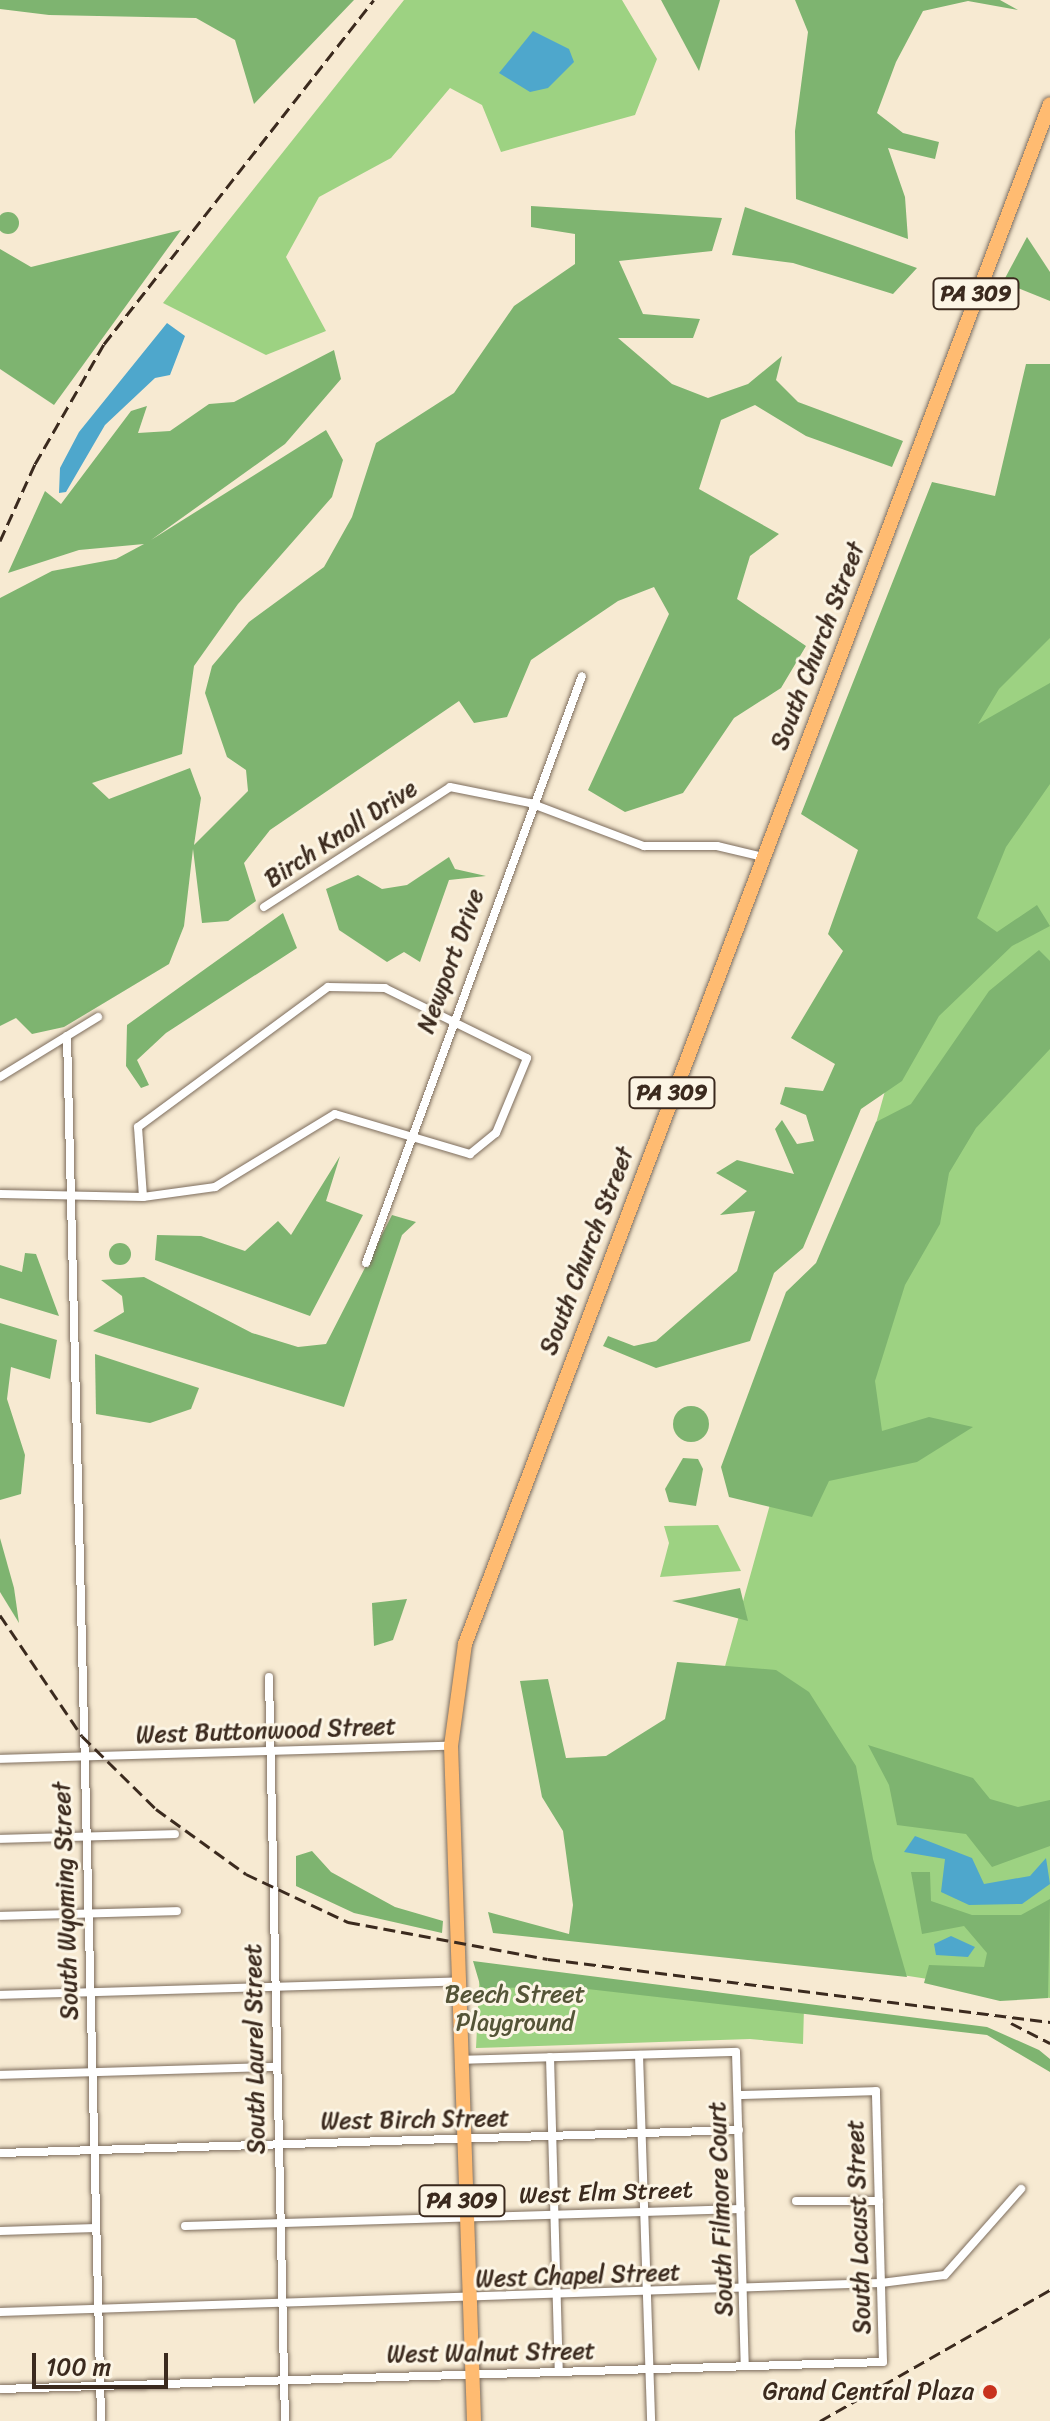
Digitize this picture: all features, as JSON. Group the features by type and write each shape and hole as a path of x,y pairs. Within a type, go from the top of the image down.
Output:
{"highway":[{"name":"South Church Street","path":"474,2421 459,2139 460,1981 451,1746 465,1644 498,1545 1050,104"}],"street":[{"name":"Newport Drive","path":"366,1263 406,1138 530,803 582,676"},
{"name":"Birch Knoll Drive","path":"264,907 450,787 530,803 644,846 717,846 763,857"},
{"path":"0,1194 143,1197 215,1187 335,1114 406,1138 470,1154 496,1133 527,1058 385,988 328,987 138,1127 143,1197"},
{"path":"0,1077 98,1017"},
{"path":"67,1036 72,1197"},
{"name":"South Wyoming Street","path":"72,1197 72,1380 101,2421"},
{"name":"South Laurel Street","path":"269,1677 266,1751 285,2421"},
{"name":"West Buttonwood Street","path":"0,1759 451,1746"},
{"path":"0,1839 175,1834"},
{"path":"0,1916 177,1911"},
{"path":"0,1995 460,1981"},
{"name":"South Filmore Court","path":"639,2055 736,2052 745,2366"},
{"path":"458,2060 639,2055 643,2212 652,2371 651,2421"},
{"path":"550,2057 559,2372"},
{"path":"0,2075 275,2067"},
{"name":"South Locust Street","path":"738,2095 876,2091 883,2362"},
{"name":"West Birch Street","path":"0,2153 739,2130"},
{"name":"West Chapel Street","path":"0,2312 281,2301 467,2300 881,2283 945,2275 1021,2189"},
{"path":"796,2201 879,2201"},
{"name":"West Elm Street","path":"185,2226 741,2209"},
{"path":"0,2231 96,2228"},
{"name":"West Walnut Street","path":"0,2389 883,2362"}],"green space":[{"path":"0,0 354,0 254,104 235,40 196,18 49,15 0,9"},
{"path":"404,0 622,0 657,59 635,115 501,152 482,105 450,88 391,158 319,197 286,257 326,331 266,355 163,303"},
{"path":"661,0 720,0 699,71"},
{"path":"795,0 1000,0 1018,10 968,1 923,11 896,62 877,113 903,133 939,142 935,159 888,148 905,197 908,239 796,199 795,131 808,32"},
{"path":"531,206 722,218 712,251 619,261 643,314 700,319 693,338 618,338 672,384 708,398 748,384 782,356 776,380 798,402 903,441 892,467 806,436 755,405 721,420 699,489 779,534 750,556 737,599 806,646 781,688 734,718 683,793 625,812 588,790 669,614 654,587 618,601 531,660 507,717 474,723 459,701 270,830 244,863 256,901 228,921 202,923 193,849 184,926 169,964 64,1027 32,1034 16,1018 0,1026 0,598 52,571 116,559 144,544 79,550 8,573 45,491 61,504 131,411 147,406 138,433 170,431 209,404 234,402 334,350 341,379 285,444 151,540 326,430 343,460 332,497 238,604 194,666 182,754 92,783 109,799 190,768 201,798 194,845 248,791 246,770 227,757 205,693 212,666 249,622 324,567 352,517 376,443 454,393 514,306 575,264 575,234 531,227"},
{"path":"745,207 917,268 893,294 793,263 732,255"},
{"path":"4,212 12,212 19,223 12,234 4,234 -3,227 -3,219"},
{"path":"181,230 54,405 0,369 0,249 31,267"},
{"path":"1027,237 1050,272 1050,301 1003,282"},
{"path":"1026,364 1050,364 1050,638 999,689 978,724 1050,683 1050,784 1006,847 977,918 997,932 1037,905 1050,926 1012,946 939,1016 902,1081 861,1109 803,1248 774,1273 750,1341 656,1368 603,1346 608,1336 634,1346 656,1341 737,1271 755,1211 720,1215 747,1191 716,1173 737,1160 794,1174 775,1129 782,1120 797,1144 814,1141 806,1115 780,1104 785,1087 823,1091 835,1064 791,1038 843,951 828,934 858,850 801,814 932,482 995,496"},
{"path":"1050,620 1050,1998 650,1936 900,1037 969,692"},
{"path":"449,857 455,869 486,876 449,880 420,962 404,952 387,962 339,930 326,889 358,875 382,889 407,885"},
{"path":"283,913 297,948 166,1033 137,1060 149,1085 141,1088 126,1066 127,1025"},
{"path":"1039,950 1050,961 1050,1049 976,1128 949,1173 940,1224 905,1285 875,1381 882,1431 929,1417 973,1427 917,1462 829,1481 812,1517 729,1497 721,1467 786,1292 816,1263 876,1122 911,1104 989,991"},
{"path":"340,1156 326,1201 363,1215 310,1316 155,1260 157,1235 201,1236 245,1251 278,1221 291,1235"},
{"path":"392,1215 416,1222 402,1235 344,1407 93,1331 124,1312 122,1296 101,1280 144,1277 252,1333 298,1347 326,1344"},
{"path":"120,1243 128,1246 131,1254 128,1262 120,1265 112,1262 109,1254 112,1246"},
{"path":"25,1253 36,1254 59,1316 0,1298 0,1265 22,1272"},
{"path":"0,1323 57,1340 50,1379 11,1367 7,1399 25,1455 21,1494 0,1500"},
{"path":"95,1354 199,1388 191,1409 150,1423 96,1414"},
{"path":"691,1406 704,1411 709,1424 704,1437 691,1442 678,1437 673,1424 678,1411"},
{"path":"683,1458 698,1459 703,1469 696,1506 669,1502 665,1489"},
{"path":"718,1525 741,1571 660,1577 669,1543 664,1526"},
{"path":"0,1538 14,1588 19,1623 0,1592"},
{"path":"740,1588 748,1621 672,1601 695,1597"},
{"path":"407,1599 393,1640 374,1646 372,1603"},
{"path":"677,1662 776,1670 809,1692 856,1766 873,1859 907,1977 493,1933 488,1912 569,1934 573,1905 563,1831 542,1797 520,1681 548,1679 566,1758 606,1756 665,1719"},
{"path":"868,1745 973,1778 990,1799 1018,1807 1050,1800 1050,1846 992,1867 966,1834 897,1825 889,1785"},
{"path":"312,1851 331,1872 395,1907 443,1921 442,1933 354,1913 296,1886 296,1856"},
{"path":"911,1872 930,1872 931,1901 972,1915 1021,1915 1050,1899 1048,1998 1000,2001 924,1983 929,1965 984,1967 987,1953 964,1926 922,1934"},
{"path":"473,1961 987,2027 1039,2050 1050,2059 1050,2072 987,2035 570,1987 481,1988"},
{"name":"Beech Street Playground","path":"480,1967 804,2008 803,2044 750,2039 476,2048"}],"water":[{"path":"533,31 569,49 574,62 548,88 530,92 499,73"},
{"path":"167,323 185,336 170,375 155,378 105,425 66,492 59,493 60,468 79,432"},
{"path":"915,1836 972,1858 984,1884 1030,1876 1046,1858 1050,1884 1022,1904 969,1905 941,1892 945,1859 904,1852"},
{"path":"951,1936 975,1947 968,1957 936,1955 934,1944"}],"railway":[{"path":"0,541 35,464 104,344 374,0"},
{"path":"0,1615 82,1736 156,1809 246,1874 348,1922 548,1959 1050,2022"},
{"path":"1011,2023 1050,2043"},
{"path":"820,2421 1050,2290"}],"place":[{"name":"Grand Central Plaza","path":"990,2392"}]}
